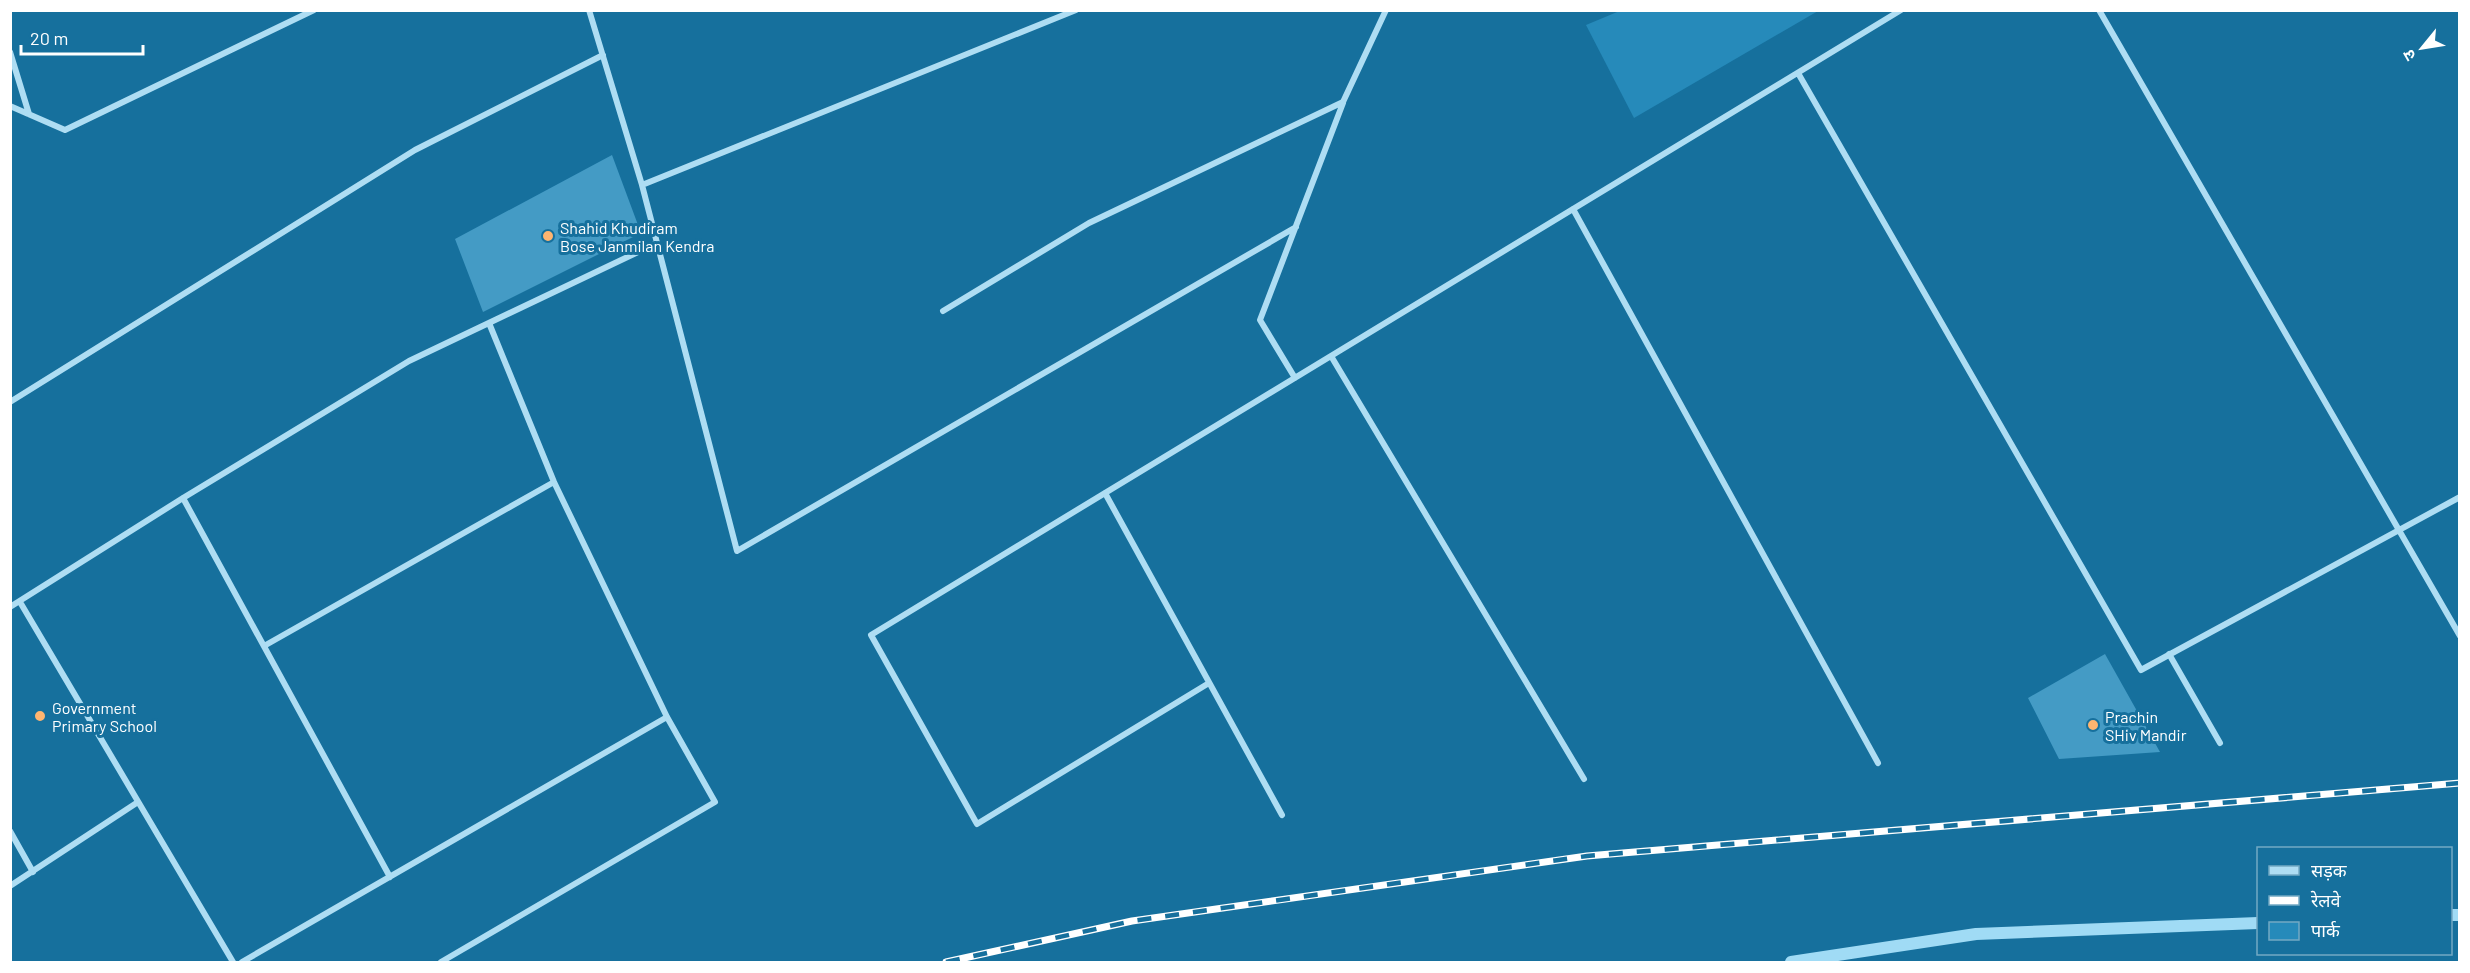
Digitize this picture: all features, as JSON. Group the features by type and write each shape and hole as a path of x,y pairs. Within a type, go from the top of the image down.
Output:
{"street":[{"path":"10,106 65,130 314,10"},
{"path":"589,10 642,185 737,551 1296,227"},
{"path":"642,185 1076,10"},
{"path":"1295,378 1260,320 1343,102 1386,10"},
{"path":"1209,683 977,824 871,635 1900,10"},
{"path":"2099,10 2460,636"},
{"path":"10,52 29,114"},
{"path":"10,402 415,150 603,56"},
{"path":"1798,73 2141,670 2460,497"},
{"path":"943,311 1089,223 1343,102"},
{"path":"1573,209 1878,763"},
{"path":"10,608 183,498 409,361 657,243"},
{"path":"441,963 715,802 667,717 554,482 489,323"},
{"path":"1331,356 1584,779"},
{"path":"264,646 554,482"},
{"path":"1105,493 1282,815"},
{"path":"183,498 390,877"},
{"path":"20,602 233,963"},
{"path":"2169,654 2220,743"},
{"path":"242,963 667,717"},
{"path":"10,886 138,802"},
{"path":"10,831 33,872"}],"green space":[{"path":"1622,10 1818,11 1634,118 1586,25"}],"building":[{"name":"Shahid Khudiram Bose Janmilan Kendra","path":"612,155 641,233 483,312 455,239"},
{"name":"Prachin SHiv Mandir","path":"2105,654 2160,752 2059,759 2028,698"}],"waterway":[{"path":"2452,915 2460,915"},
{"path":"1791,962 1976,934 2257,923"}],"railway":[{"path":"946,962 1132,921 1587,856 2460,783"}],"place":[{"name":"Shahid Khudiram Bose Janmilan Kendra","path":"548,236"},
{"name":"Government Primary School","path":"40,716"},
{"name":"Prachin SHiv Mandir","path":"2093,725"}]}
